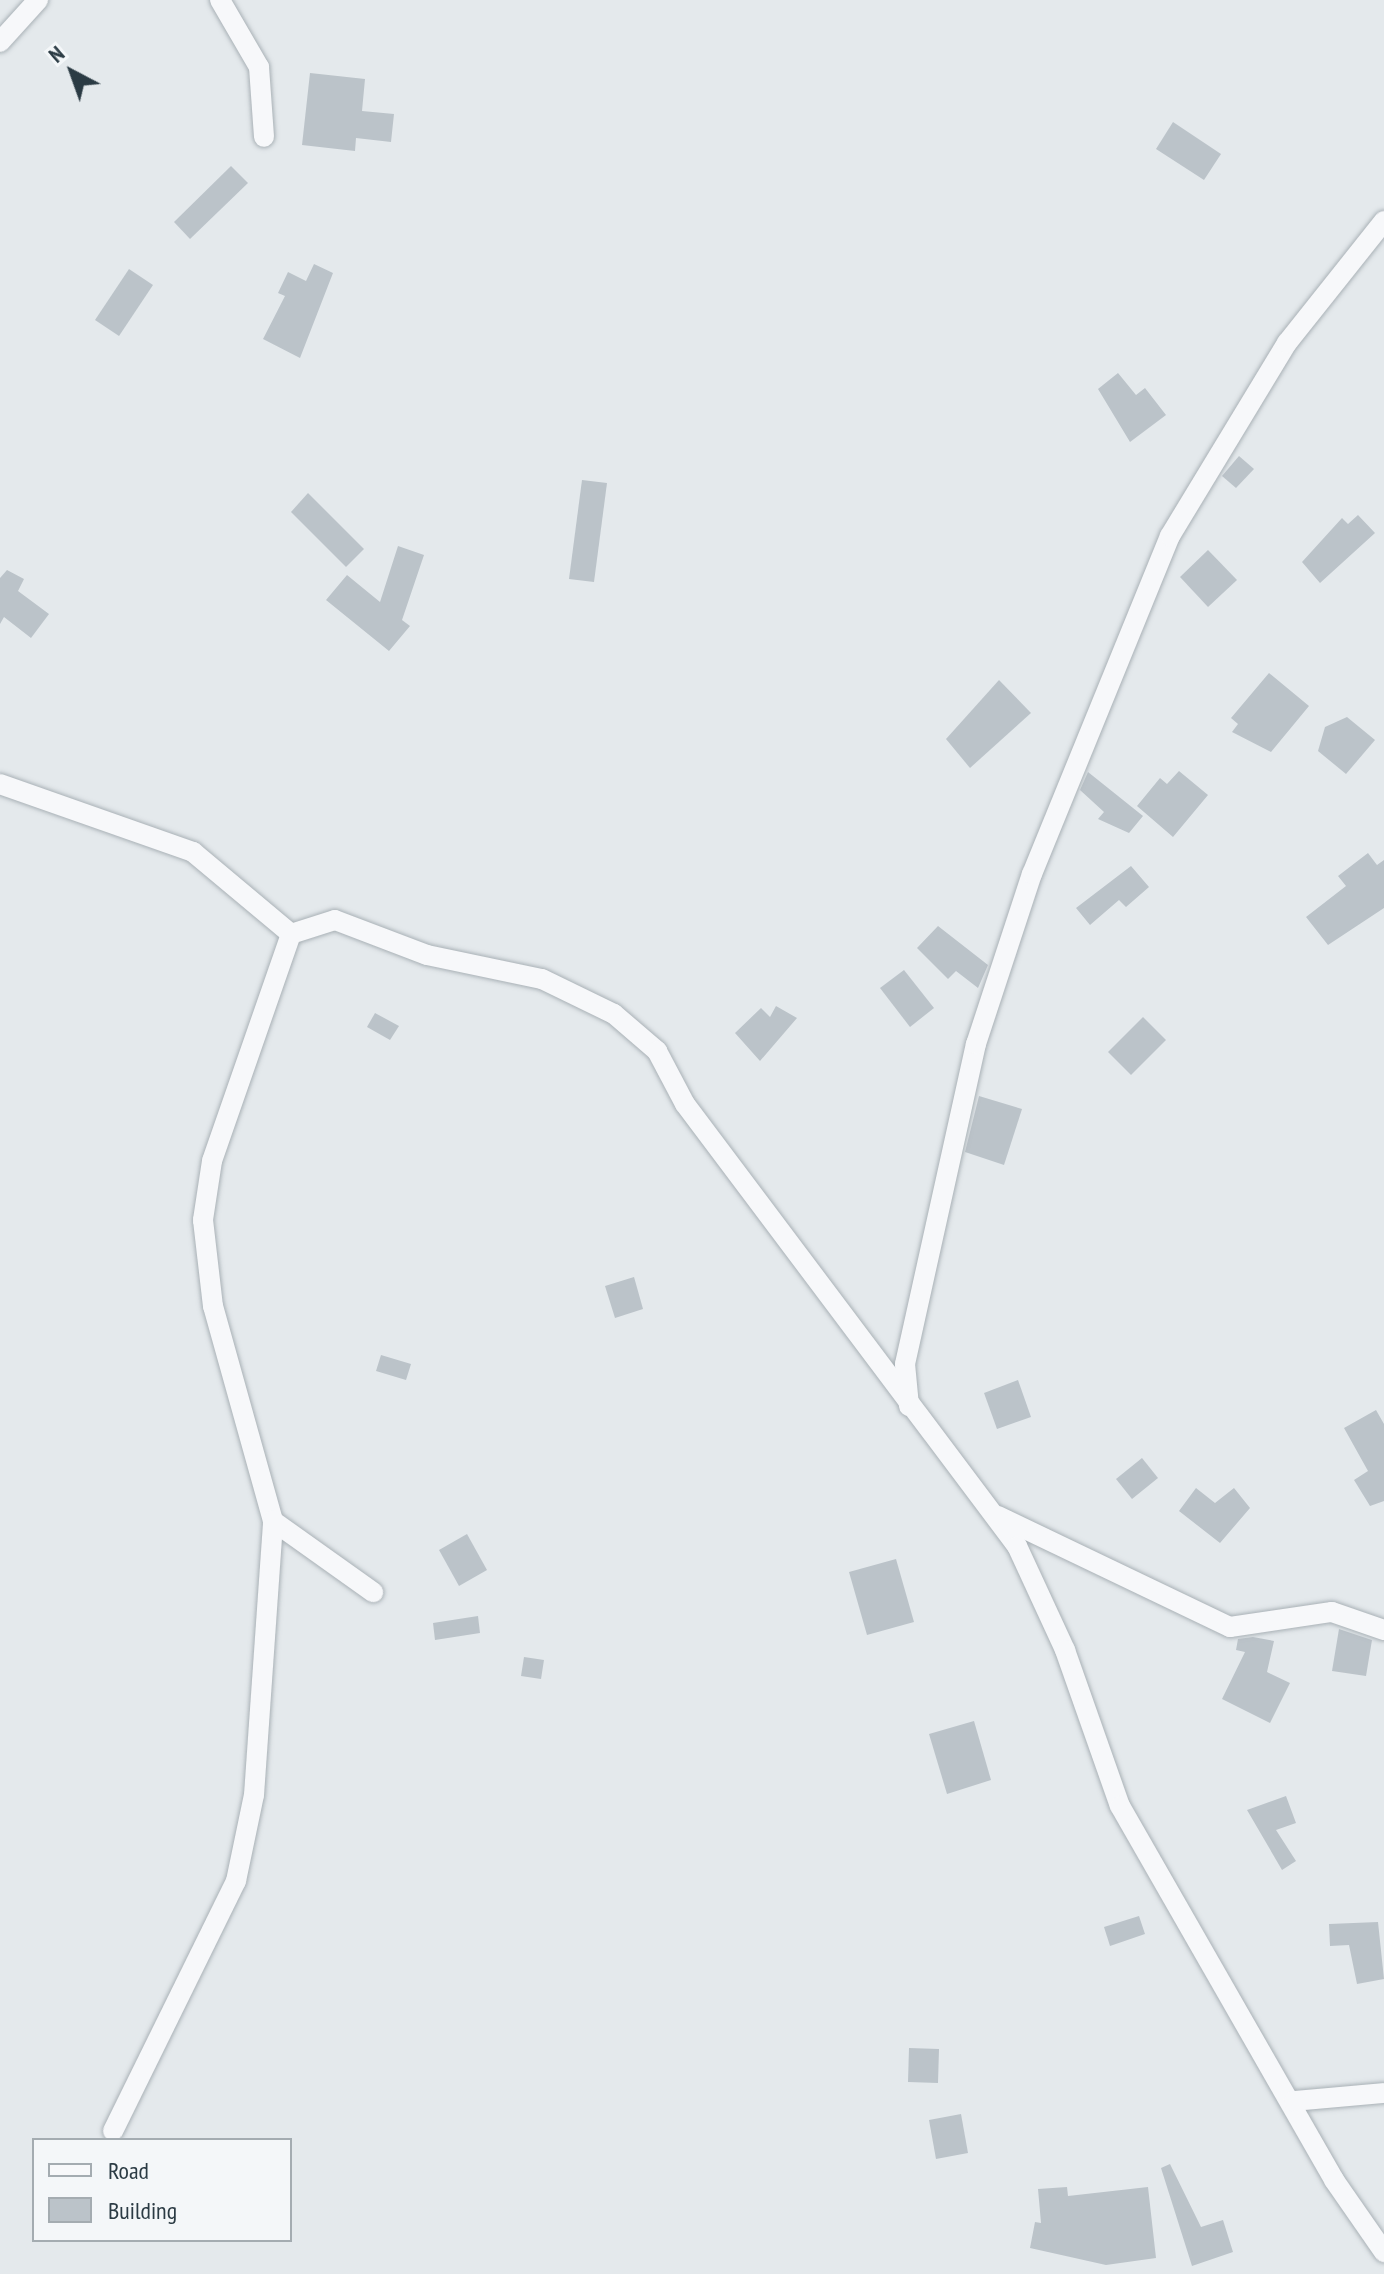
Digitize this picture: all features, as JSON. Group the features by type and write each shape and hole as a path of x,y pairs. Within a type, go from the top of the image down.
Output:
{"street":[{"path":"0,42 38,0"},
{"path":"220,0 259,67 264,137"},
{"path":"909,1410 905,1364 976,1044 1032,874 1170,536 1287,343 1384,221"},
{"path":"0,784 193,852 291,934"},
{"path":"291,934 335,920 427,955 542,979 614,1014 657,1051 685,1104 909,1410 998,1516 1041,1594 1120,1806 1294,2101 1334,2180 1384,2252"},
{"path":"113,2131 236,1881 254,1795 273,1521 226,1367 203,1220 212,1161 291,934"},
{"path":"998,1516 1230,1627 1332,1612 1384,1630"},
{"path":"273,1521 373,1592"},
{"path":"1294,2101 1384,2093"}],"building":[{"path":"310,73 365,79 362,111 394,114 391,142 356,138 355,151 302,145"},
{"path":"1173,122 1221,154 1204,180 1156,149"},
{"path":"231,166 248,183 190,239 174,222"},
{"path":"314,264 333,273 300,358 263,339 285,296 278,293 288,272 306,281"},
{"path":"129,269 153,285 119,336 95,320"},
{"path":"1118,373 1136,395 1145,388 1166,415 1130,442 1098,389"},
{"path":"1239,456 1254,469 1236,488 1222,476"},
{"path":"582,480 607,483 594,582 569,579"},
{"path":"308,493 364,549 346,567 291,512"},
{"path":"1358,515 1375,533 1320,583 1302,562 1342,518 1348,524"},
{"path":"398,546 424,555 402,620 410,626 389,651 326,600 347,575 380,602"},
{"path":"1208,550 1237,580 1208,607 1180,577"},
{"path":"7,570 24,579 18,591 49,614 31,638 4,617 0,624 0,578"},
{"path":"1269,673 1309,706 1271,752 1232,732 1238,724 1231,718"},
{"path":"999,680 1031,713 970,768 946,739"},
{"path":"1347,717 1375,740 1346,774 1318,751 1325,727"},
{"path":"1179,771 1208,795 1173,837 1137,806 1160,778 1167,784"},
{"path":"1088,772 1143,816 1129,833 1098,819 1104,812 1080,790"},
{"path":"1368,853 1377,865 1384,860 1384,908 1328,945 1306,917 1346,886 1338,876"},
{"path":"1131,866 1149,887 1126,907 1119,900 1090,925 1076,908"},
{"path":"938,926 988,965 978,988 956,971 948,979 917,948"},
{"path":"904,970 934,1008 910,1027 880,988"},
{"path":"776,1006 797,1018 760,1061 735,1033 761,1008 770,1017"},
{"path":"375,1013 399,1026 390,1040 367,1027"},
{"path":"1143,1017 1166,1040 1131,1075 1108,1052"},
{"path":"979,1096 1022,1109 1004,1165 965,1152"},
{"path":"634,1277 643,1309 615,1318 605,1286"},
{"path":"381,1355 411,1364 406,1380 376,1371"},
{"path":"1018,1380 1031,1417 997,1429 984,1393"},
{"path":"1376,1410 1384,1424 1384,1501 1370,1506 1354,1480 1368,1471 1344,1428"},
{"path":"1142,1458 1158,1478 1132,1499 1116,1479"},
{"path":"1196,1488 1215,1503 1234,1488 1250,1508 1220,1543 1179,1511"},
{"path":"467,1534 487,1570 459,1586 439,1550"},
{"path":"896,1559 914,1622 867,1635 849,1572"},
{"path":"478,1616 480,1633 435,1640 433,1623"},
{"path":"1339,1629 1372,1640 1366,1676 1332,1671"},
{"path":"1253,1637 1274,1641 1267,1672 1290,1683 1270,1723 1222,1699 1245,1652 1236,1650 1238,1639"},
{"path":"524,1657 544,1660 541,1679 521,1676"},
{"path":"974,1721 991,1780 947,1794 929,1734"},
{"path":"1286,1796 1296,1823 1276,1830 1296,1861 1282,1870 1247,1810"},
{"path":"1139,1916 1145,1934 1110,1946 1104,1927"},
{"path":"1378,1922 1384,1979 1357,1984 1349,1945 1330,1946 1329,1924"},
{"path":"909,2048 939,2049 938,2083 908,2082"},
{"path":"961,2114 968,2153 936,2159 929,2120"},
{"path":"1170,2164 1201,2227 1223,2220 1233,2252 1192,2266 1161,2168"},
{"path":"1067,2187 1068,2196 1148,2187 1156,2258 1106,2265 1030,2248 1035,2222 1041,2223 1038,2189"}]}
